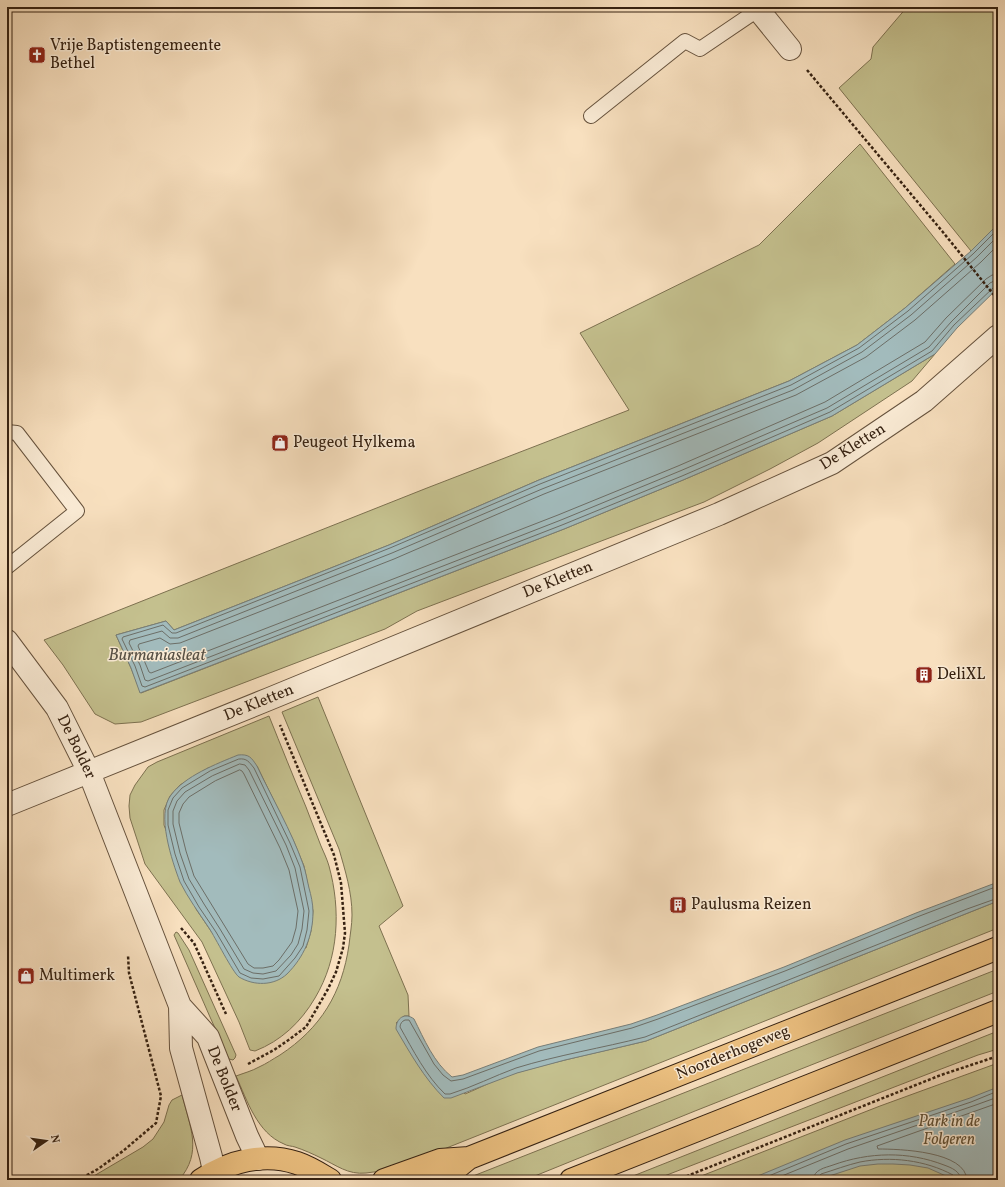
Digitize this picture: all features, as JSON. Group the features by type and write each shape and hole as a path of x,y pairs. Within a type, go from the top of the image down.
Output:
{"main road":[{"name":"Noorderhogeweg","path":"438,1180 447,1176 469,1158 998,948"},
{"path":"571,1180 998,1011"},
{"name":"Noorderhogeweg","path":"384,1180 440,1160 469,1158"},
{"path":"210,1177 235,1163 258,1159 277,1159 296,1163 314,1170 330,1180"}],"street":[{"path":"759,8 790,49"},
{"name":"De Kletten","path":"7,805 718,514 832,463 924,401 998,336"},
{"name":"De Bolder","path":"7,641 57,708 89,772 180,1006 181,1048 211,1157 210,1177"},
{"name":"De Bolder","path":"180,1006 208,1037 247,1136 258,1159"}],"lane":[{"path":"591,116 685,41 700,49 759,8"},
{"path":"7,432 17,433 77,511 7,567"}],"path":[{"path":"790,49 998,300"},
{"path":"222,1073 249,1063 274,1050 306,1027 336,972 343,948 344,913 341,883 334,856 269,699"},
{"path":"178,925 194,943 230,1021"},
{"path":"78,1180 123,1151 156,1122 161,1096 129,973 128,950"},
{"path":"677,1180 941,1075 998,1056"},
{"path":"161,1096 191,1084"}],"green space":[{"path":"907,7 998,7 998,224 971,251 839,88 871,59 873,47"},
{"path":"860,144 955,264 905,308 857,345 789,381 539,480 389,545 174,630 166,621 116,635 141,693 564,529 683,480 832,416 935,354 912,381 818,443 704,502 417,611 385,629 141,722 115,724 95,714 63,665 44,640 427,488 629,410 580,333 759,245"},
{"path":"318,697 403,906 379,926 408,995 409,1016 404,1016 396,1023 465,1094 512,1074 646,1041 998,901 998,928 439,1151 375,1172 360,1173 348,1171 308,1152 285,1145 275,1139 260,1124 254,1115 236,1076 254,1070 280,1055 307,1033 318,1021 335,994 346,962 352,915 351,898 346,873 339,849 282,712"},
{"path":"269,716 328,863 335,900 336,934 329,967 323,983 309,1007 290,1030 273,1042 255,1051 250,1050 239,1022 202,942 145,864 130,818 130,795 135,785 148,767","holes":["257,766 304,866 313,911 311,931 306,948 213,934 196,909 164,825 164,810 170,796 180,785 208,768"]},
{"path":"176,932 189,950 236,1055 233,1060 229,1059 210,1017 174,935"},
{"path":"998,969 998,991 525,1180 463,1180"},
{"path":"998,1031 998,1049 928,1074 654,1180 623,1180"},
{"name":"Park in de Folgeren","path":"998,1063 998,1180 691,1180 880,1106"},
{"path":"182,1095 191,1129 193,1149 191,1159 179,1180 87,1180 143,1147 153,1139 164,1122 172,1100"}],"water":[{"name":"Burmaniasleat","path":"998,224 998,288 957,328 935,354 832,416 564,529 140,693 131,668 116,635 166,621 174,630 389,545 539,480 789,381 857,345 905,308 971,251"},
{"path":"238,755 245,755 253,760 287,826 305,870 312,903 313,921 309,938 303,953 287,974 270,983 251,982 239,977 228,962 212,933 180,882 173,862 165,825 167,803 177,788 193,776"},
{"path":"998,882 998,901 646,1041 517,1073 451,1098 444,1098 430,1082 396,1029 399,1019 402,1017 407,1016 414,1019 430,1050 440,1065 452,1077 463,1075 538,1047 631,1024 657,1015 784,967 916,913"},
{"path":"998,1087 998,1180 955,1180 928,1168 910,1165 878,1164 860,1166 817,1180 748,1180 845,1140 970,1098"}],"place":[{"name":"Vrije Baptistengemeente Bethel","path":"37,55"},
{"name":"Peugeot Hylkema","path":"280,443"},
{"name":"DeliXL","path":"924,675"},
{"name":"Paulusma Reizen","path":"678,905"},
{"name":"Multimerk","path":"26,976"}]}
